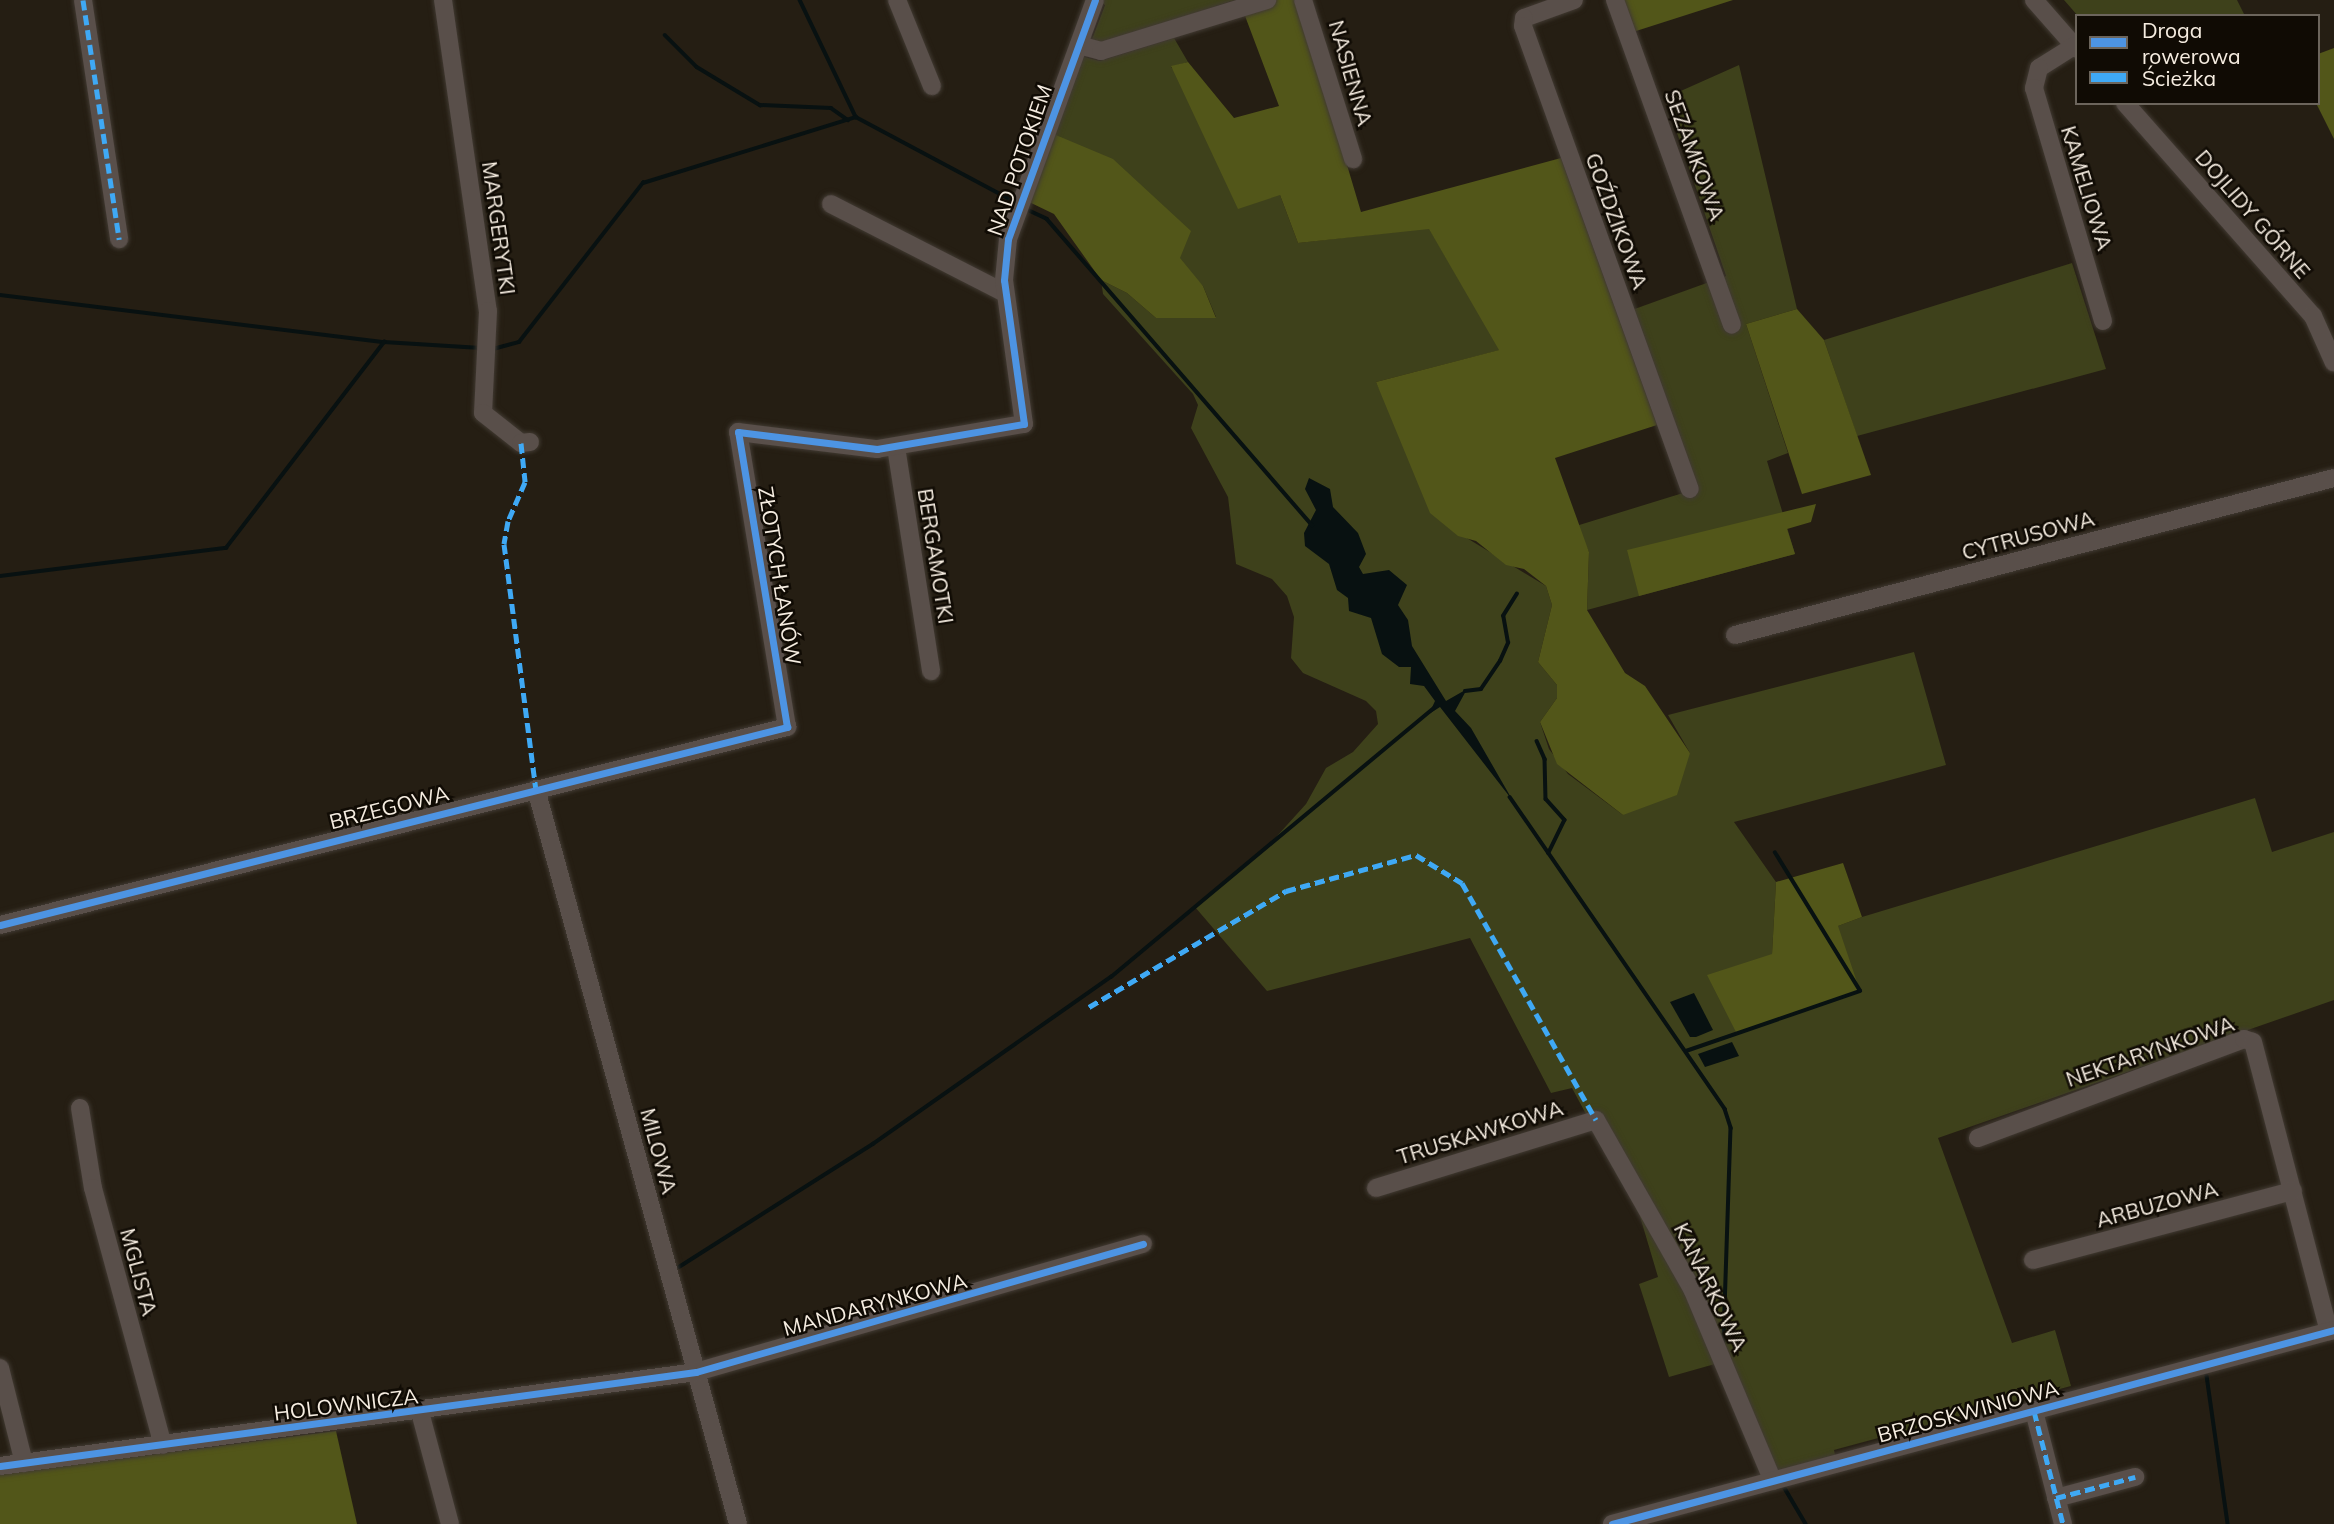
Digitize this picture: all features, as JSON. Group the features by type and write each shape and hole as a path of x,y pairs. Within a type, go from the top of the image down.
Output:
{"street":[{"path":"83,0 119,239"},
{"name":"MARGERYTKI","path":"443,0 488,312 480,401 482,413 526,443"},
{"path":"897,0 932,86"},
{"path":"1076,0 1093,6"},
{"path":"1079,46 1101,51 1266,0"},
{"name":"NASIENNA","path":"1303,0 1353,159"},
{"name":"GOŹDZIKOWA","path":"1574,0 1524,18 1522,26 1690,489"},
{"name":"SEZAMKOWA","path":"1615,0 1732,325"},
{"path":"2034,0 2075,47"},
{"name":"NAD POTOKIEM","path":"738,432 895,447 1024,425 1005,293 1008,239 1093,6"},
{"name":"KAMELIOWA","path":"2075,49 2039,68 2034,88 2104,321"},
{"name":"DOJLIDY GÓRNE","path":"2127,105 2313,316 2334,363"},
{"path":"831,204 1005,293"},
{"name":"ZŁOTYCH ŁANÓW","path":"738,432 787,727"},
{"name":"BERGAMOTKI","path":"895,447 931,671"},
{"name":"CYTRUSOWA","path":"1734,635 2334,478"},
{"name":"BRZEGOWA","path":"0,925 787,727"},
{"name":"MILOWA","path":"537,789 738,1524"},
{"name":"NEKTARYNKOWA","path":"1978,1138 2244,1039 2257,1050 2332,1331"},
{"name":"MGLISTA","path":"80,1108 93,1188 163,1445"},
{"name":"TRUSKAWKOWA","path":"1376,1188 1596,1120"},
{"name":"KANARKOWA","path":"1596,1120 1693,1291 1773,1481"},
{"name":"ARBUZOWA","path":"2033,1260 2293,1191"},
{"name":"MANDARYNKOWA","path":"696,1371 1143,1244"},
{"name":"BRZOSKWINIOWA","path":"1612,1524 2332,1331"},
{"path":"0,1368 24,1463"},
{"name":"HOLOWNICZA","path":"0,1466 420,1412 696,1371"},
{"path":"2034,1411 2063,1524"},
{"path":"420,1412 450,1524"},
{"path":"2056,1498 2135,1477"}],"green space":[{"path":"1096,0 1235,0 1102,43 1092,39 1105,5"},
{"path":"1239,0 1298,0 1361,212 1561,158 1657,425 1555,458 1589,552 1587,610 1625,673 1645,686 1690,753 1677,795 1623,815 1557,764 1540,722 1557,698 1557,685 1538,662 1552,605 1546,586 1524,569 1506,565 1476,541 1458,536 1430,513 1376,382 1499,350 1429,229 1298,243 1280,195 1238,209 1171,66 1188,62 1234,118 1279,106"},
{"path":"1622,0 1733,0 1633,32"},
{"path":"2064,0 2237,0 2244,14 2076,14"},
{"path":"1174,38 1188,62 1171,67 1280,195 1298,243 1429,228 1500,350 1376,382 1447,526 1546,586 1552,605 1538,662 1557,685 1557,698 1540,722 1549,749 1568,774 1623,815 1690,753 1668,715 1914,652 1946,765 1734,822 1776,882 1772,954 1737,1034 1838,926 1862,917 2255,798 2272,852 2334,832 2334,1000 1938,1138 2012,1343 2055,1330 2071,1386 1834,1450 1835,1455 1778,1471 1729,1360 1669,1377 1639,1284 1658,1277 1639,1213 1572,1088 1551,1093 1470,938 1267,991 1195,907 1267,847 1306,804 1326,768 1353,752 1378,724 1376,711 1366,701 1303,673 1291,658 1294,617 1287,596 1272,579 1236,564 1228,497 1191,428 1198,405 1193,394 1103,294 1101,280 1127,293 1156,318 1216,317 1203,286 1051,133 1084,57 1100,61"},
{"path":"2334,48 2334,139 2317,105 2320,105 2320,53"},
{"path":"1739,65 1797,309 1746,324 1788,453 1767,461 1795,554 1587,610 1589,552 1576,526 1683,493 1618,315 1726,276 1665,98"},
{"path":"1051,133 1113,159 1191,231 1180,258 1203,286 1216,318 1156,318 1127,293 1101,280 1054,214 1027,201"},
{"path":"2072,263 2106,369 1857,436 1824,340"},
{"path":"1797,309 1824,340 1871,475 1802,494 1746,324"},
{"path":"1816,504 1811,522 1787,529 1795,554 1639,596 1627,550"},
{"path":"1843,863 1862,917 1838,926 1860,991 1737,1034 1707,975 1772,954 1776,882"},
{"path":"336,1431 357,1524 0,1524 0,1474"}],"shaded area":[{"path":"1309,478 1330,489 1333,507 1358,533 1366,554 1359,567 1363,574 1389,570 1407,585 1398,605 1408,620 1412,646 1446,701 1467,689 1455,711 1471,728 1513,801 1440,707 1429,714 1435,701 1424,686 1410,684 1411,667 1399,667 1382,654 1371,618 1349,611 1348,598 1337,590 1329,564 1305,546 1304,533 1316,510 1305,489"},
{"path":"1694,993 1713,1030 1690,1037 1670,1002"},
{"path":"1732,1042 1739,1056 1705,1067 1698,1054"}],"waterway":[{"path":"800,0 856,117 1013,201"},
{"path":"665,35 697,67 760,105 831,108 848,120"},
{"path":"493,349 519,342 643,183 856,117"},
{"path":"1026,209 1047,219 1312,525"},
{"path":"0,295 384,342 481,348"},
{"path":"0,576 226,548 384,342"},
{"path":"1465,691 1481,689 1500,661 1508,643 1503,616 1517,594"},
{"path":"679,1267 873,1144 1111,977 1433,709"},
{"path":"1537,741 1545,759 1546,799 1565,820 1549,853"},
{"path":"1510,797 1725,1109 1731,1128 1724,1344"},
{"path":"1686,1051 1860,991 1775,853"},
{"path":"2207,1376 2228,1524"},
{"path":"1783,1485 1806,1524"}],"marked path":[{"path":"83,0 119,239"},
{"path":"521,443 525,482 508,521 504,544 536,789"},
{"path":"1089,1007 1286,891 1416,855 1462,883 1596,1120"},
{"path":"2034,1411 2063,1524"},
{"path":"2056,1498 2135,1477"}],"cycle path":[{"path":"0,925 787,727 738,432 877,449 1024,424 1004,280 1008,239 1095,0"},
{"path":"0,1466 696,1372 1143,1244"},
{"path":"1612,1524 2334,1330"}]}
